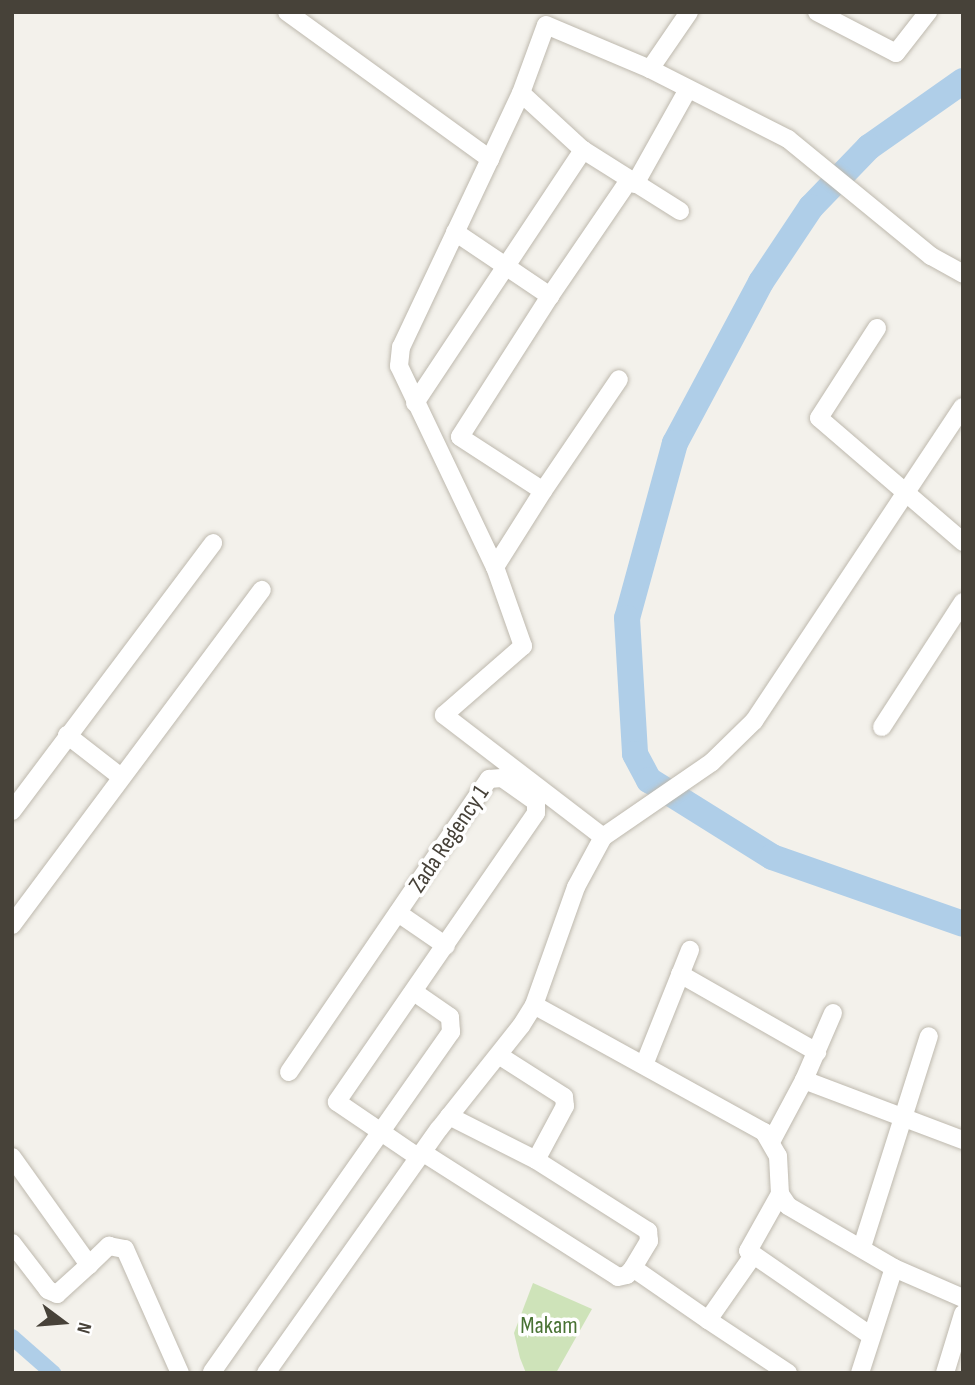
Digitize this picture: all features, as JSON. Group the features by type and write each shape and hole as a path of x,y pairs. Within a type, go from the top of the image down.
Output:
{"street":[{"path":"286,12 490,159"},
{"path":"650,69 689,12"},
{"path":"817,12 896,54 928,12"},
{"path":"603,837 444,715 523,646 495,567 399,366 401,346 521,93 548,19 650,69 687,91 788,139 932,256 963,274"},
{"path":"441,458 460,437 550,296 632,182 687,91"},
{"path":"521,93 583,150 680,211"},
{"path":"415,403 583,150"},
{"path":"456,232 550,296"},
{"path":"877,327 819,418 963,542"},
{"path":"495,567 619,379"},
{"path":"266,1373 420,1154 500,1056 534,1005 576,887 603,837 712,762 754,721 963,407"},
{"path":"460,437 543,491"},
{"path":"12,811 213,543"},
{"path":"12,925 262,590"},
{"path":"882,727 963,601"},
{"path":"67,735 121,777"},
{"name":"Zada Regency 1","path":"289,1072 489,779 502,778 536,802 536,813 337,1102 618,1277 624,1278 633,1268"},
{"name":"Zada Regency 1","path":"398,913 446,946"},
{"path":"645,1065 691,950"},
{"path":"680,974 817,1052"},
{"path":"212,1372 454,1023 414,992"},
{"path":"534,1005 645,1065 772,1140 778,1156 779,1194 748,1245 752,1257 871,1335"},
{"path":"772,1140 804,1080 833,1013"},
{"path":"862,1247 929,1036"},
{"path":"500,1056 564,1097 565,1106 536,1160"},
{"path":"804,1080 901,1121 963,1140"},
{"path":"449,1116 536,1160 648,1231 649,1241 633,1268 788,1373"},
{"path":"12,1157 89,1265"},
{"path":"779,1194 802,1218 862,1247 894,1268 963,1298"},
{"path":"12,1243 48,1290 57,1294 109,1246 125,1249 180,1373"},
{"path":"708,1320 752,1257"},
{"path":"860,1373 894,1268"},
{"path":"945,1373 963,1314"}],"green space":[{"name":"Makam","path":"533,1283 592,1309 556,1373 526,1373 520,1358 514,1333"}],"waterway":[{"path":"963,81 869,147 811,207 761,282 675,443 627,618 635,754 649,780 772,857 963,924"},
{"path":"12,1337 53,1373"}]}
